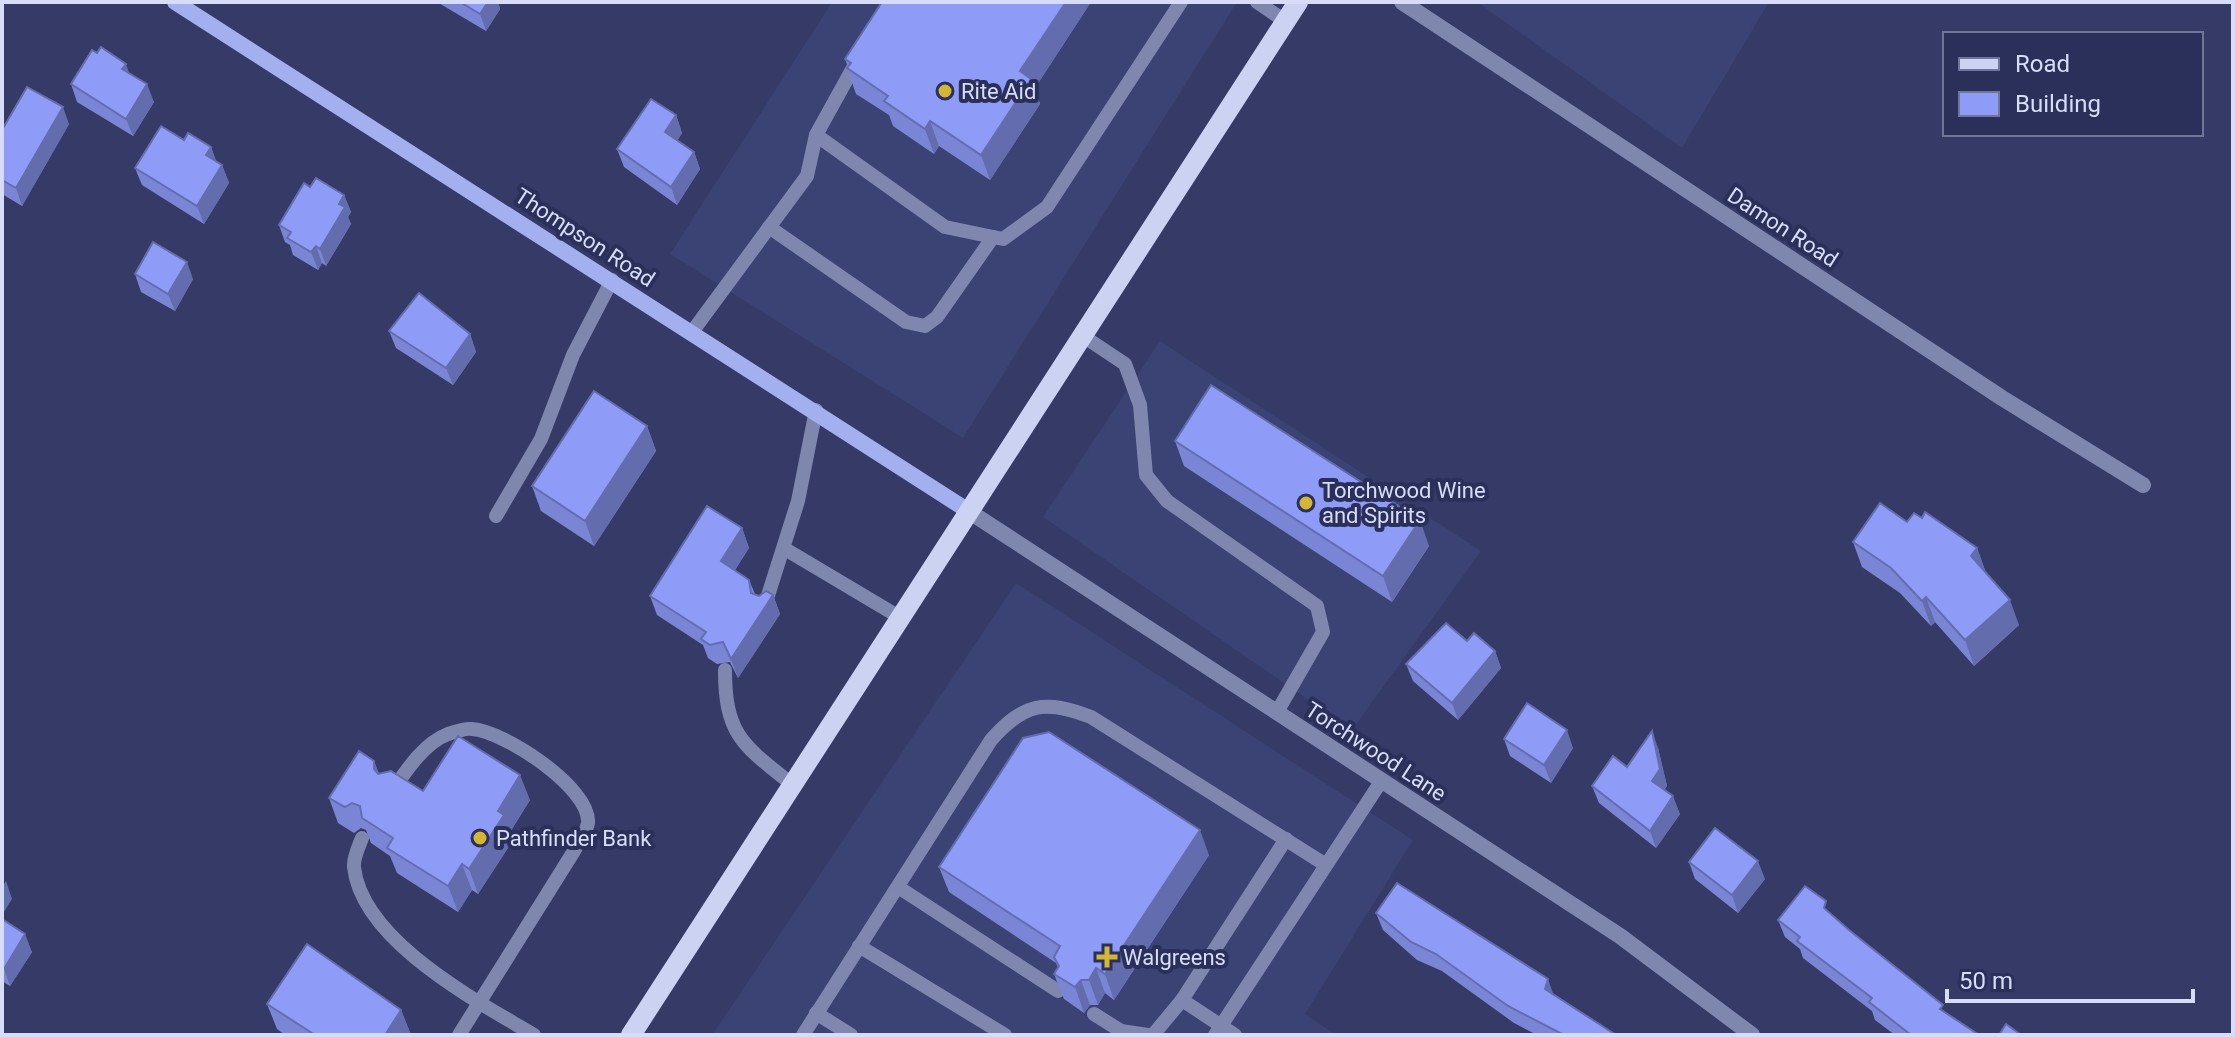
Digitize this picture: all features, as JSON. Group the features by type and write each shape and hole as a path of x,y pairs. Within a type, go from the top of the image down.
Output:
{"main road":[{"path":"631,1035 1298,2"}],"street":[{"name":"Thompson Road","path":"175,2 816,410 970,512"},
{"name":"Damon Road","path":"1402,2 2002,398 2143,485"},
{"name":"Torchwood Lane","path":"970,512 1620,936 1752,1035"}],"lane":[{"path":"816,135 945,227 1003,239 1047,207 1181,2"},
{"path":"1257,2 1285,21"},
{"path":"692,332 807,176 816,135 865,46"},
{"path":"769,227 906,322 925,326 937,317 993,237"},
{"path":"496,516 541,439 573,355 612,280"},
{"path":"1083,336 1125,364 1140,405 1146,475 1167,501 1317,606 1323,632 1277,712"},
{"path":"765,605 785,549 816,410"},
{"path":"785,549 901,618"},
{"path":"725,670 725,702 733,730 757,757 793,785"},
{"path":"803,1035 991,740 1009,719 1033,707 1063,706 1091,717 1326,865"},
{"path":"392,791 414,760 446,734 472,729 514,747 559,776 583,801 588,823 574,851 459,1035"},
{"path":"1218,1030 1382,780"},
{"path":"362,838 354,865 365,900 391,934 426,968 534,1035"},
{"path":"1094,1014 1121,1031 1150,1035 1182,1000 1286,839"},
{"path":"898,887 1058,991"},
{"path":"859,946 1005,1035"},
{"path":"1182,1000 1218,1030 1235,1035"},
{"path":"816,1013 851,1035"}],"shaded area":[{"path":"832,2 1237,2 963,438 670,254"},
{"path":"1477,2 1769,2 1682,148"},
{"path":"1160,341 1481,551 1352,730 1043,517"},
{"path":"1016,583 1413,840 1305,1014 1336,1035 712,1035"}],"building":[{"path":"460,2 488,2 480,14"},
{"name":"Rite Aid","path":"882,2 1066,2 1020,71 1031,79 981,155 930,121 925,129 884,101 888,96 847,68 851,63 845,59"},
{"path":"101,47 126,64 122,69 147,84 126,119 71,84 92,50 97,53"},
{"path":"27,87 63,107 16,188 2,180 2,130"},
{"path":"651,99 676,115 665,132 694,152 671,187 617,149"},
{"path":"161,126 184,140 188,133 211,147 206,155 222,165 197,206 135,168"},
{"path":"316,178 344,195 339,204 345,207 320,249 316,246 311,252 287,238 291,232 279,225 304,183 310,187"},
{"path":"153,242 187,262 168,294 135,274"},
{"path":"419,293 470,334 446,368 389,331"},
{"path":"1211,385 1420,520 1383,576 1175,441"},
{"path":"594,391 647,426 585,521 532,486"},
{"path":"1880,503 1907,522 1914,513 1922,518 1925,512 1977,548 1971,556 2010,600 1965,640 1926,597 1922,601 1891,568 1853,542"},
{"path":"707,506 742,528 721,561 749,580 751,593 759,596 766,591 773,595 731,659 723,642 710,645 701,639 706,632 650,596"},
{"path":"1446,623 1467,641 1474,633 1495,651 1452,703 1406,664"},
{"path":"1527,703 1567,730 1544,765 1504,739"},
{"path":"1652,731 1660,769 1652,781 1673,796 1650,831 1592,786 1613,756 1627,767"},
{"name":"Walgreens","path":"1049,732 1200,830 1105,974 1096,968 1089,980 1081,980 1075,987 1054,974 1059,966 1054,957 1060,946 939,867 1023,738"},
{"path":"458,736 520,775 498,811 504,815 469,869 462,864 448,886 387,848 393,838 362,818 360,806 352,803 345,807 329,798 359,751 374,761 378,774 391,771 423,791"},
{"path":"1715,828 1758,861 1732,895 1689,862"},
{"path":"1397,883 1548,979 1545,989 1616,1035 1564,1035 1508,1006 1436,954 1411,942 1376,913"},
{"path":"1805,886 1826,901 1824,908 1849,930 1943,1005 1940,1009 1979,1035 1911,1035 1869,1002 1872,998 1797,941 1800,937 1778,920"},
{"path":"2,919 25,934 4,969 2,968"},
{"path":"307,944 401,1010 385,1035 315,1035 267,1004"},
{"path":"2006,1024 2021,1035 1999,1035"}],"place":[{"name":"Rite Aid","path":"945,91"},
{"name":"Torchwood Wine and Spirits","path":"1306,503"},
{"name":"Pathfinder Bank","path":"480,838"},
{"name":"Walgreens","path":"1107,957"}]}
